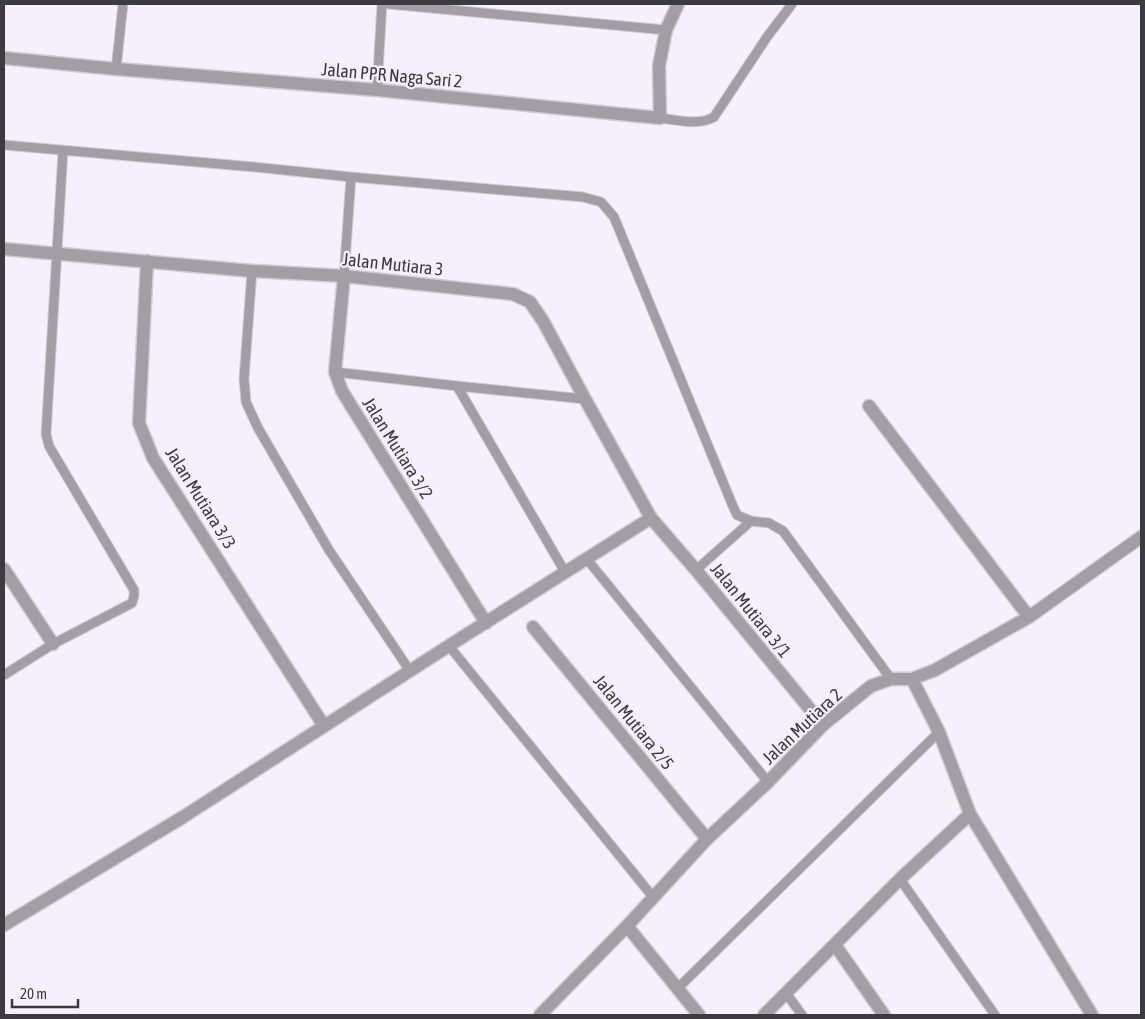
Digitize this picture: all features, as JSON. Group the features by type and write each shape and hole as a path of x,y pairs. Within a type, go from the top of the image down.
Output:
{"street":[{"path":"660,118 659,66 666,30 678,4"},
{"name":"Jalan PPR Naga Sari 2","path":"4,58 377,90 660,118"},
{"name":"Jalan Mutiara 3","path":"4,249 252,271 344,276 513,294 530,302 543,320 584,399 651,518"},
{"name":"Jalan Mutiara 3/3","path":"147,262 139,423 153,458 324,726"},
{"name":"Jalan Mutiara 3/2","path":"344,276 335,372 342,391 486,623"},
{"path":"868,406 1029,617"},
{"path":"4,924 183,817 651,518"},
{"name":"Jalan Mutiara 3/1","path":"651,518 696,570 822,726"},
{"name":"Jalan Mutiara 2","path":"540,1015 627,926 707,839 768,782 822,726 871,686 891,679 912,679 935,670 1029,617 1141,537"},
{"path":"4,569 53,644"},
{"name":"Jalan Mutiara 2/5","path":"533,627 707,839"},
{"path":"912,679 939,732 970,814 1092,1015"},
{"path":"764,1015 900,879 970,814"},
{"path":"627,926 699,1015"},
{"path":"835,945 884,1015"}],"lane":[{"path":"116,69 123,4"},
{"path":"377,90 382,4"},
{"path":"388,4 666,30"},
{"path":"660,118 699,122 708,121 714,117 767,37 792,4"},
{"path":"4,145 583,197 601,202 614,217 738,515 751,521 768,523 784,531 891,679"},
{"path":"4,675 53,644 132,603 134,596 134,590 49,446 46,434 63,150"},
{"path":"344,276 351,177"},
{"path":"252,271 244,378 246,402 258,428 329,550 410,671"},
{"path":"335,372 584,399"},
{"path":"457,386 565,572"},
{"path":"696,570 751,521"},
{"path":"586,558 768,782"},
{"path":"450,646 653,897"},
{"path":"677,989 939,732"},
{"path":"900,879 995,1015"},
{"path":"786,993 802,1015"}]}
